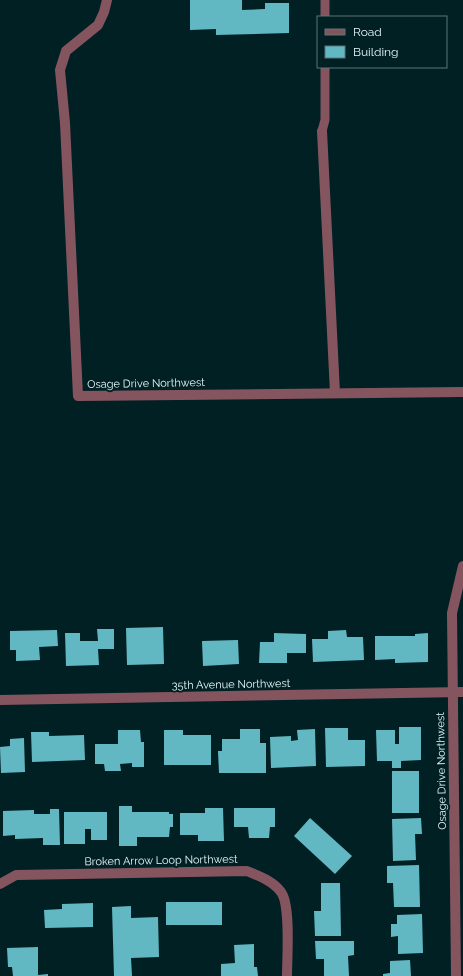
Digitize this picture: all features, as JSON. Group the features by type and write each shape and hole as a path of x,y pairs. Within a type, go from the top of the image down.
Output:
{"street":[{"name":"Osage Drive Northwest","path":"107,0 104,12 98,25 66,51 60,70 65,123 78,396 463,392"},
{"path":"322,130 336,393"},
{"name":"Osage Drive Northwest","path":"456,976 452,613 463,566"},
{"name":"35th Avenue Northwest","path":"0,700 463,692"},
{"name":"Broken Arrow Loop Northwest","path":"0,884 16,875 247,871 266,880 282,893 287,912 287,976"}],"lane":[{"path":"325,0 325,16"},
{"path":"322,130 325,120 325,68"}],"building":[{"path":"190,0 242,0 242,10 265,9 265,3 289,3 289,33 216,35 216,29 190,30"},
{"path":"163,627 164,664 127,665 126,628"},
{"path":"97,629 114,629 114,649 98,649 99,665 66,666 65,633 80,633 80,641 98,641"},
{"path":"57,630 58,646 39,647 40,660 16,661 16,650 10,650 10,631"},
{"path":"346,630 347,637 363,637 364,660 313,662 312,639 328,639 328,631"},
{"path":"274,633 306,634 306,653 287,653 287,663 259,663 260,642 274,642"},
{"path":"428,633 428,662 395,663 395,659 375,660 375,636 415,636 415,634"},
{"path":"238,640 239,664 203,666 202,641"},
{"path":"399,727 421,727 421,760 401,761 401,768 392,768 392,761 377,761 376,730 395,730 395,744 399,744"},
{"path":"325,728 348,728 348,740 365,740 365,766 326,767"},
{"path":"240,729 260,729 260,743 266,743 266,773 219,773 218,751 222,751 222,739 240,739"},
{"path":"315,729 316,766 271,768 270,737 291,736 291,741 298,740 297,730"},
{"path":"118,730 140,730 141,742 144,742 144,767 132,767 132,763 120,764 121,771 105,771 104,764 95,764 95,744 118,744"},
{"path":"164,730 183,730 183,735 211,735 211,765 164,765"},
{"path":"31,732 49,732 49,736 84,735 85,760 32,762"},
{"path":"24,738 25,772 1,773 0,747 10,746 10,739"},
{"path":"392,771 419,771 419,813 392,813"},
{"path":"119,806 132,806 132,812 169,812 169,814 173,814 173,827 170,827 169,837 137,837 137,846 119,846"},
{"path":"205,808 223,808 224,841 198,841 198,835 180,835 180,813 205,813"},
{"path":"234,808 275,808 275,827 270,827 269,838 249,838 248,827 234,827"},
{"path":"50,809 59,809 60,845 43,845 43,838 15,839 15,835 3,836 3,811 34,810 34,814 50,814"},
{"path":"64,812 107,812 107,840 91,840 91,829 85,829 85,844 64,844"},
{"path":"310,818 352,856 335,874 294,836"},
{"path":"421,818 422,834 415,834 416,860 393,861 392,819"},
{"path":"419,865 420,907 394,907 393,883 387,883 387,866"},
{"path":"321,883 340,883 341,936 315,936 314,911 321,911"},
{"path":"166,902 222,902 222,925 166,925"},
{"path":"93,903 93,927 45,928 44,910 62,909 62,904"},
{"path":"131,906 131,918 158,917 159,957 131,958 132,976 114,976 112,907"},
{"path":"422,914 423,953 398,954 398,936 391,937 391,924 397,924 397,915"},
{"path":"315,941 354,941 354,955 348,956 349,976 324,976 324,959 316,959"},
{"path":"254,944 254,967 257,967 258,976 221,976 221,964 235,963 234,945"},
{"path":"38,947 38,975 48,974 48,976 13,976 12,967 8,967 7,948"},
{"path":"410,960 411,976 383,976 383,974 390,973 390,961"}]}
